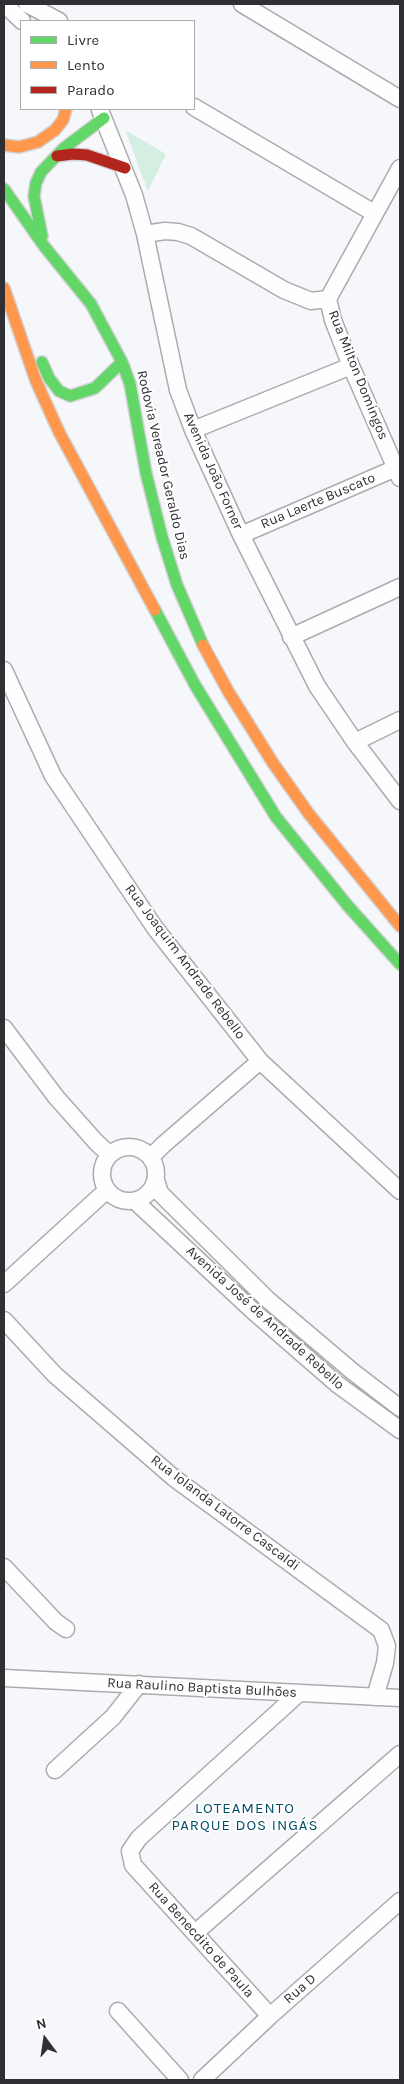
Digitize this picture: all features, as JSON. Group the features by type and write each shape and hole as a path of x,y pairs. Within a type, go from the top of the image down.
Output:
{"main road":[{"path":"4,144 19,147 38,142 55,130 63,120 66,110"},
{"path":"44,246 34,196 36,183 41,172 102,113"},
{"path":"57,156 87,155 125,168"},
{"name":"Rodovia Vereador Geraldo Dias","path":"4,189 44,246 91,304 122,362 130,384 146,473 162,537 177,585 204,648 228,691 278,770 309,814 400,926"},
{"path":"4,288 36,382 59,432 195,686 276,817 348,906 400,964"},
{"path":"18,330 32,343 49,378 59,391 70,396 95,388 122,362"}],"street":[{"path":"4,4 21,20"},
{"path":"28,4 57,20"},
{"path":"242,4 400,99"},
{"path":"195,108 374,213"},
{"name":"Avenida João Forner","path":"102,113 125,168 145,234 178,390 193,430 241,535 317,686 355,742 400,801"},
{"name":"Rua Milton Domingos","path":"398,473 351,366 333,320 328,299 400,168"},
{"path":"145,234 165,231 191,236 284,290 311,301 328,299"},
{"path":"193,430 351,366"},
{"name":"Rua Laerte Buscato","path":"241,535 398,473"},
{"path":"291,637 400,588"},
{"name":"Rua Joaquim Andrade Rebello","path":"4,670 53,776 155,928 260,1061 400,1191"},
{"path":"355,742 400,720"},
{"path":"4,1028 56,1097 96,1142 110,1154"},
{"path":"151,1157 260,1061"},
{"path":"123,1146 131,1146 139,1148 151,1157 157,1172 156,1180 148,1193 134,1201 119,1199 107,1190 101,1175 105,1160 110,1154 123,1146"},
{"name":"Avenida José de Andrade Rebello","path":"156,1180 160,1193 267,1299 352,1371 400,1408"},
{"path":"4,1284 107,1190"},
{"name":"Avenida José de Andrade Rebello","path":"134,1201 316,1366 337,1384 400,1430"},
{"name":"Rua Iolanda Latorre Cascaldi","path":"4,1320 55,1375 174,1478 381,1630 387,1646 375,1697"},
{"path":"4,1567 56,1622 66,1629"},
{"name":"Rua Raulino Baptista Bulhões","path":"4,1678 400,1698"},
{"path":"55,1770 114,1716 139,1684"},
{"name":"Rua Benecdito de Paula","path":"270,2016 133,1865 130,1851 139,1838 298,1694"},
{"path":"195,1933 400,1754"},
{"name":"Rua D","path":"202,2080 270,2016 400,1902"},
{"path":"118,2011 180,2080"}],"green space":[{"path":"125,130 166,154 148,191"}],"traffic: fast":[{"path":"42,236 34,196 36,183 41,172 64,148 104,118"},
{"path":"4,189 44,246 91,304 122,362 130,384 146,473 162,537 177,585 203,645"},
{"path":"42,362 49,378 59,391 70,396 95,388 122,362"},
{"path":"155,610 195,685 276,817 348,906 400,964"}],"traffic: slow":[{"path":"4,145 19,147 38,142 55,130 63,120 66,110"},
{"path":"4,288 36,381 59,432 155,610"},
{"path":"203,645 228,691 273,763 309,814 400,926"}],"traffic: jam":[{"path":"57,156 87,155 125,168"}],"district":[{"name":"LOTEAMENTO PARQUE DOS INGÁS","path":"245,1818"}]}
